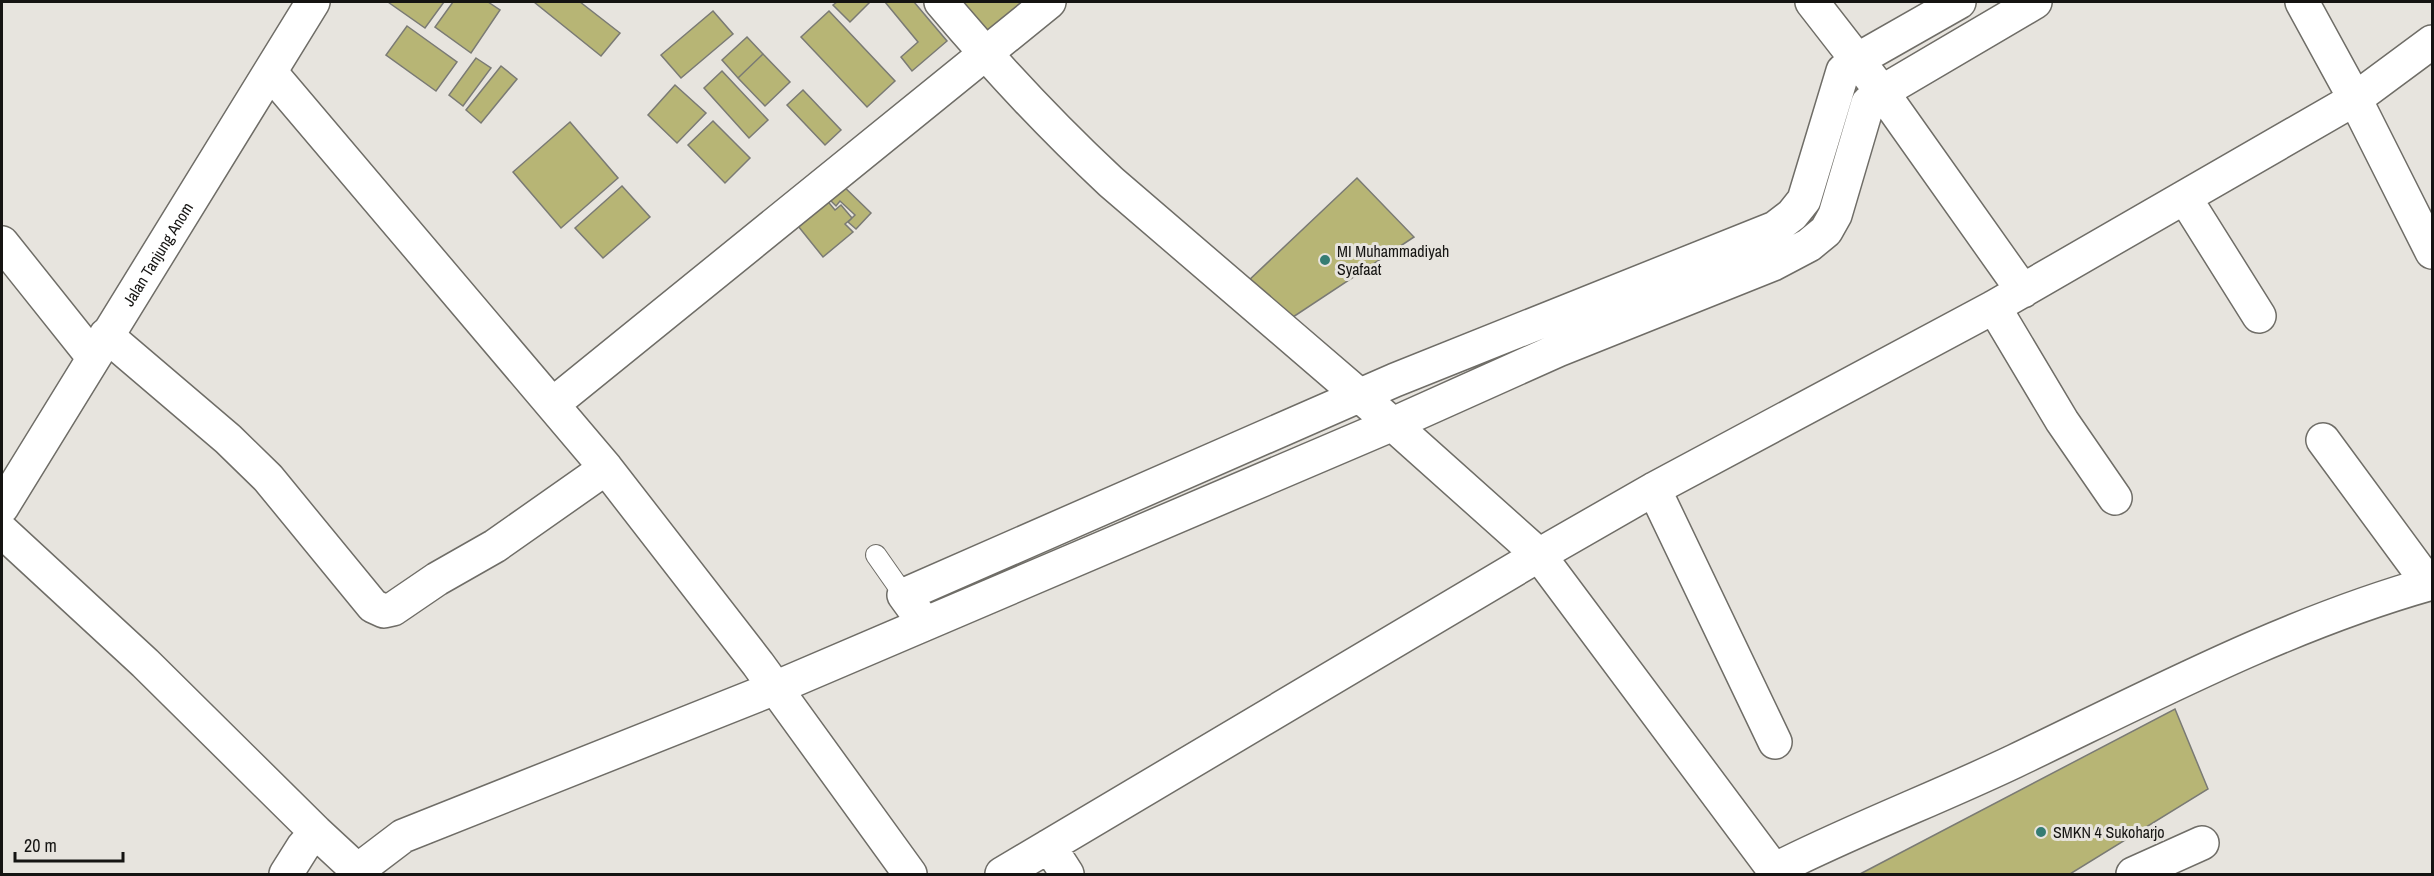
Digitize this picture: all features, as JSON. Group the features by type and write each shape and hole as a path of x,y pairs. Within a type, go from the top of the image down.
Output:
{"street":[{"name":"Jalan Tanjung Anom","path":"2,507 99,346 271,73 313,2"},
{"path":"941,2 984,52 1111,182 1377,411 1539,555 1776,872 1829,842 2010,764 2239,654 2327,618 2431,584 2323,440"},
{"path":"553,404 984,52 1049,2"},
{"path":"1812,2 1869,76 2023,291"},
{"path":"1101,528 1377,411 1558,350 1773,264 1809,245 1826,231 1835,215 1868,103 1869,76 1959,2"},
{"path":"2,531 145,663 353,869 403,836 769,678 914,609 1377,411 1775,228 1792,215 1804,200 1839,80 1844,71 1869,76 2035,2"},
{"path":"2302,2 2355,99 2432,250"},
{"path":"1002,874 1654,489 2023,291 2355,99 2433,42"},
{"path":"271,73 606,468 769,678 910,874"},
{"path":"2184,198 2259,316"},
{"path":"2,243 99,346 228,439 268,478 373,606 384,611 393,609 437,579 495,546 606,468"},
{"path":"1994,307 2062,422 2115,498"},
{"path":"1654,489 1775,742"},
{"path":"286,874 303,847 320,836"},
{"path":"2133,874 2202,843"},
{"path":"1049,846 1067,874"}],"lane":[{"path":"876,555 914,609"}],"building":[{"path":"388,2 444,2 425,28"},
{"path":"453,2 488,2 500,10 471,53 435,27"},
{"path":"534,2 580,2 620,33 601,56"},
{"path":"837,2 870,2 850,22 833,5"},
{"path":"885,2 914,2 947,41 912,71 901,57 918,42"},
{"path":"963,2 1026,2 987,32"},
{"path":"713,11 733,34 681,78 661,55"},
{"path":"829,11 895,81 867,107 801,37"},
{"path":"407,26 457,62 436,91 386,55"},
{"path":"747,37 763,54 738,78 722,60"},
{"path":"763,54 790,82 765,106 738,78"},
{"path":"476,58 491,68 463,106 449,95"},
{"path":"501,66 517,79 481,123 466,110"},
{"path":"722,71 768,120 749,138 704,88"},
{"path":"675,85 706,113 677,143 648,115"},
{"path":"803,90 841,130 825,145 787,105"},
{"path":"713,121 750,158 725,183 688,145"},
{"path":"570,122 618,178 561,228 513,172"},
{"path":"834,177 871,213 856,229 848,222 855,215 840,201 836,206 821,191"},
{"name":"MI Muhammadiyah Syafaat","path":"1357,178 1414,237 1290,319 1246,283"},
{"path":"622,186 650,217 603,258 575,228"},
{"path":"819,191 835,210 841,205 852,218 845,224 853,232 823,257 790,216"},
{"name":"SMKN 4 Sukoharjo","path":"2175,709 2208,789 2070,874 1860,874"}],"place":[{"name":"MI Muhammadiyah Syafaat","path":"1325,260"},
{"name":"SMKN 4 Sukoharjo","path":"2041,832"}]}
